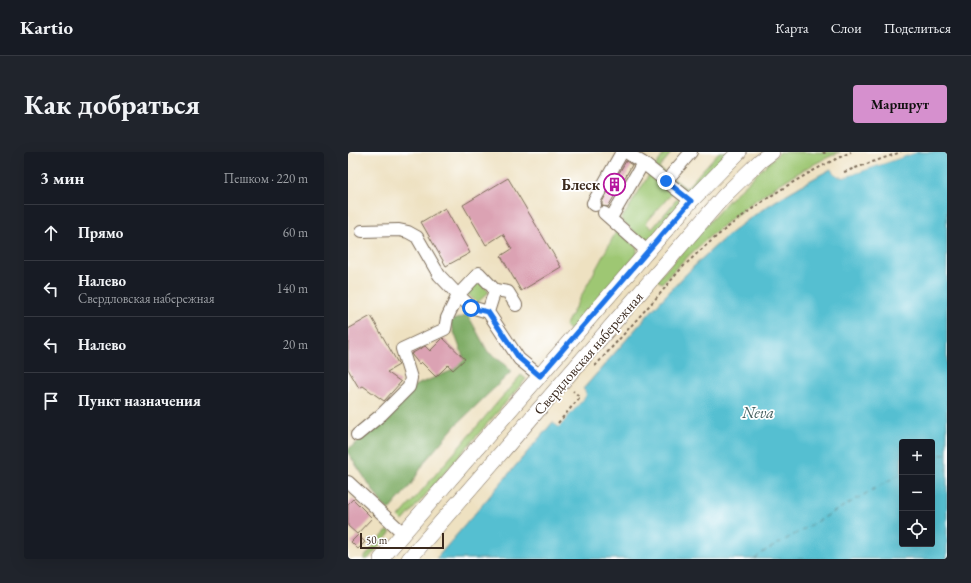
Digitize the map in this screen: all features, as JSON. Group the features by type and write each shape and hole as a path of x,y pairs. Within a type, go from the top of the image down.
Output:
{"main road":[{"name":"Свердловская набережная","path":"381,559 691,201 739,152"},
{"name":"Свердловская набережная","path":"409,559 724,196 760,161 772,152"}],"lane":[{"path":"622,152 593,203 648,252"},
{"path":"626,152 643,163 691,201"},
{"path":"672,174 691,152"},
{"path":"604,212 643,163"},
{"path":"362,231 399,230 408,232 417,237 439,275 471,308 488,312 519,358 540,376"},
{"path":"357,434 381,415 409,387 411,378 402,349 446,328 447,318 458,295 479,273 495,290 508,292 516,305"},
{"path":"488,312 495,290"},
{"path":"348,482 403,533"}],"path":[{"path":"824,152 828,152"},
{"path":"592,369 687,263 717,237 745,214 798,179 828,162 851,152"},
{"path":"888,152 890,156"},
{"path":"844,172 901,152"},
{"path":"558,423 580,397 573,391 576,387"}],"green space":[{"path":"665,152 672,152 659,168 686,188 719,152 728,152 690,191 687,191 655,167"},
{"path":"780,152 840,152 791,177 744,208 701,245 662,283 657,280 730,199"},
{"path":"649,175 672,193 646,223 652,229 678,198 682,201 647,243 621,220"},
{"path":"617,230 637,248 637,254 570,331 565,326"},
{"path":"478,281 489,292 477,303 466,292"},
{"path":"468,315 488,352 506,365 511,372 455,426 426,460 410,486 389,510 383,505 348,453 348,449 365,437 382,421 414,386 453,370 464,359 450,321"},
{"path":"521,375 526,379 403,521 399,517"},
{"path":"386,532 391,532 368,559 363,559"}],"water":[{"name":"Neva","path":"917,152 947,152 947,559 436,559 553,422 559,427 585,397 585,391 583,389 684,276 733,231 773,202 831,169 840,177 845,177"}],"pier":[{"path":"911,152 917,152 845,177 837,176 831,169 833,168 838,174 844,175"},
{"path":"583,389 586,394 585,397 559,427 553,422 555,421 559,424 571,411 584,396"}],"building":[{"path":"626,161 632,165 608,207 602,206 602,202"},
{"path":"508,178 561,267 521,291 501,256 512,249 503,234 486,245 463,205"},
{"path":"445,208 470,253 446,266 421,222"},
{"path":"371,316 399,365 387,372 401,382 384,401 363,386 359,388 348,369 348,329"},
{"path":"443,338 465,359 453,370 448,365 436,377 421,362 419,364 411,354 425,346 430,351"},
{"path":"353,499 372,518 357,534 348,526 348,504"},
{"path":"358,535 365,542 358,549 351,542"}],"ferry route":[{"path":"935,457 947,453"},
{"path":"755,559 762,553 899,475"}],"place":[{"name":"Блеск","path":"615,184"}],"route":[{"path":"471,308 488,312 519,358 540,376 691,201 666,181"}]}
